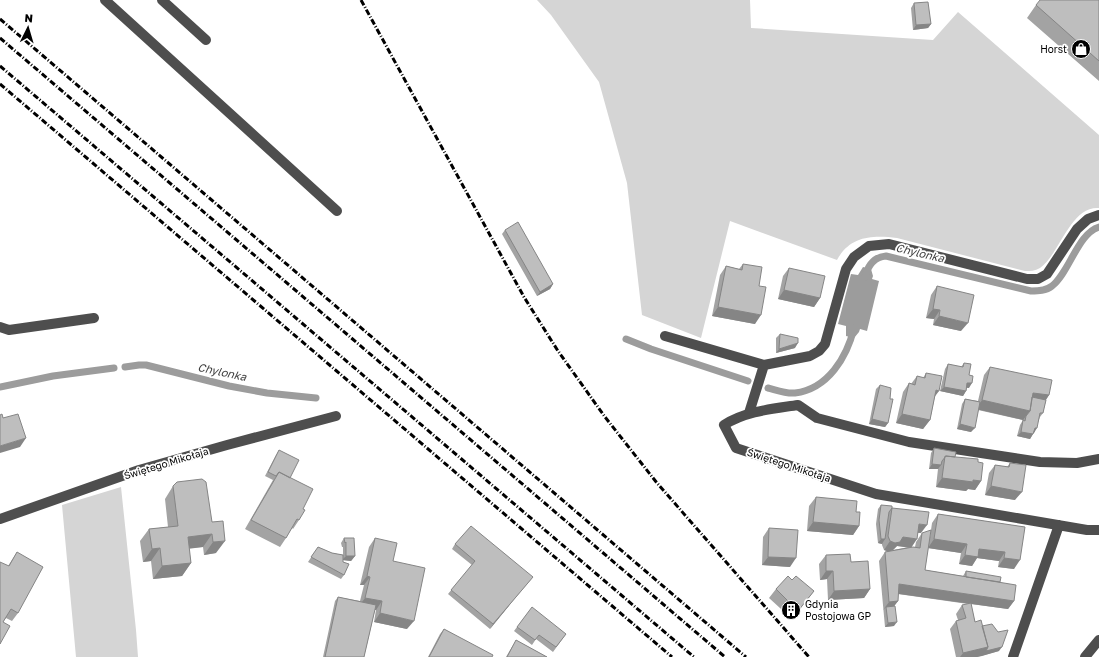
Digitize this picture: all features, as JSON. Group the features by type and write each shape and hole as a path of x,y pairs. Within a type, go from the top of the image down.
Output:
{"street":[{"path":"105,0 337,212"},
{"path":"162,0 206,40"},
{"path":"665,336 764,365 810,356 819,351 825,344 846,270 854,257 869,246 889,244 1027,279 1038,279 1047,274 1077,229 1088,219 1099,215"},
{"path":"0,327 9,330 94,318"},
{"path":"749,413 764,365"},
{"name":"Świętego Mikołaja","path":"1099,459 1078,463 1040,462 909,442 817,418 798,405 749,413 735,418 724,425 736,448 876,494 1087,530 1099,530"},
{"name":"Świętego Mikołaja","path":"0,519 138,470 336,416"},
{"path":"1013,657 1059,525"},
{"path":"1085,657 1099,640"}],"shaded area":[{"path":"537,0 750,0 751,28 933,40 958,12 1099,135 1099,208 1089,209 1080,215 1073,222 1047,261 1040,268 1029,271 888,237 870,237 855,242 842,252 837,260 730,221 701,338 642,315 627,183 599,82 551,15"},
{"path":"863,267 871,269 873,276 872,279 879,281 867,331 860,329 854,338 846,336 846,326 838,324 851,274 858,275"},
{"path":"121,487 138,657 76,657 62,505"}],"building":[{"name":"Horst","path":"1040,0 1099,0 1099,61 1036,5"},
{"path":"928,2 931,24 916,25 914,3"},
{"path":"518,222 553,284 540,292 505,230"},
{"path":"743,264 762,267 759,286 766,287 761,315 718,307 726,266 742,270"},
{"path":"789,268 825,276 820,298 784,290"},
{"path":"937,286 974,295 968,323 939,316 940,310 933,309"},
{"path":"780,334 798,338 798,343 779,349"},
{"path":"964,363 971,364 969,375 973,376 972,383 967,383 966,391 944,387 948,364 963,367"},
{"path":"990,367 1052,380 1049,395 1033,393 1030,411 982,400"},
{"path":"926,373 942,376 939,391 936,390 930,420 902,414 909,383 915,385 917,376 925,378"},
{"path":"880,385 891,388 890,399 893,399 888,423 872,419"},
{"path":"1032,397 1046,400 1043,413 1040,413 1037,428 1035,428 1033,434 1021,432 1023,420 1025,421 1026,416 1030,411"},
{"path":"965,399 980,402 975,428 960,424"},
{"path":"2,414 3,418 18,414 26,438 0,446 0,415"},
{"path":"934,448 956,452 955,457 946,456 941,465 932,464"},
{"path":"279,450 299,460 290,478 279,472 276,476 268,472"},
{"path":"945,456 978,459 978,462 983,463 981,481 973,480 973,482 942,478"},
{"path":"1010,463 1026,465 1022,492 991,486 995,465 1009,467"},
{"path":"279,472 313,489 303,509 305,510 299,520 297,519 286,538 251,520"},
{"path":"202,479 206,482 212,522 223,521 225,541 213,542 212,534 188,537 191,563 162,566 160,548 152,549 149,529 178,526 173,486 177,482"},
{"path":"816,497 857,501 856,512 860,512 859,526 813,522"},
{"path":"881,505 892,506 889,512 885,539 881,539 879,520"},
{"path":"892,508 929,512 927,525 919,524 917,539 903,537 900,542 895,543 890,541 888,536"},
{"path":"938,514 1025,527 1020,560 1004,558 1005,552 979,549 978,557 965,555 967,544 934,539"},
{"path":"471,526 533,577 493,624 451,590 475,561 455,544"},
{"path":"769,528 798,530 796,558 768,557"},
{"path":"931,530 925,570 1016,585 1014,601 899,584 898,601 889,602 885,552 913,547 920,548 922,533"},
{"path":"344,538 354,538 355,556 346,556 346,542 345,543"},
{"path":"375,538 397,543 393,561 425,568 414,621 380,613 382,601 365,598 370,577 367,576"},
{"path":"318,547 332,553 343,555 343,562 349,564 344,575 311,557"},
{"path":"17,552 43,567 18,613 11,609 3,622 10,626 0,644 0,562 9,566"},
{"path":"850,554 851,562 868,561 870,589 834,591 833,571 826,571 826,555"},
{"path":"966,571 1001,577 1000,582 966,577"},
{"path":"788,576 792,580 796,576 814,591 798,611 776,589"},
{"path":"338,597 376,605 364,657 325,657"},
{"path":"971,603 975,622 981,620 988,647 963,653 956,621 966,618 962,605"},
{"path":"895,606 897,622 888,623 886,607"},
{"path":"532,607 566,634 556,647 539,635 535,640 517,627"},
{"path":"992,624 998,632 1008,630 1002,647 986,651 988,647 982,626"},
{"path":"444,629 493,655 492,657 429,657"},
{"path":"516,640 547,657 507,657"}],"waterway":[{"name":"Chylonka","path":"865,277 872,262 878,258 886,256 1031,291 1047,289 1050,288 1064,272 1085,237 1099,227"},
{"name":"Chylonka","path":"768,388 795,393 807,390 817,385 834,370 841,360 851,339 854,328"},
{"name":"Chylonka","path":"626,339 651,349 748,381"},
{"name":"Chylonka","path":"125,367 146,365 229,386 267,393 316,398"},
{"name":"Chylonka","path":"0,387 53,376 114,368"}],"railway":[{"path":"361,0 524,297 558,351 605,417 657,483 809,657"},
{"path":"0,19 746,657"},
{"path":"0,38 725,657"},
{"path":"0,66 694,657"},
{"path":"0,84 672,657"}],"place":[{"name":"Horst","path":"1081,49"},
{"name":"Gdynia Postojowa GP","path":"791,610"}]}
